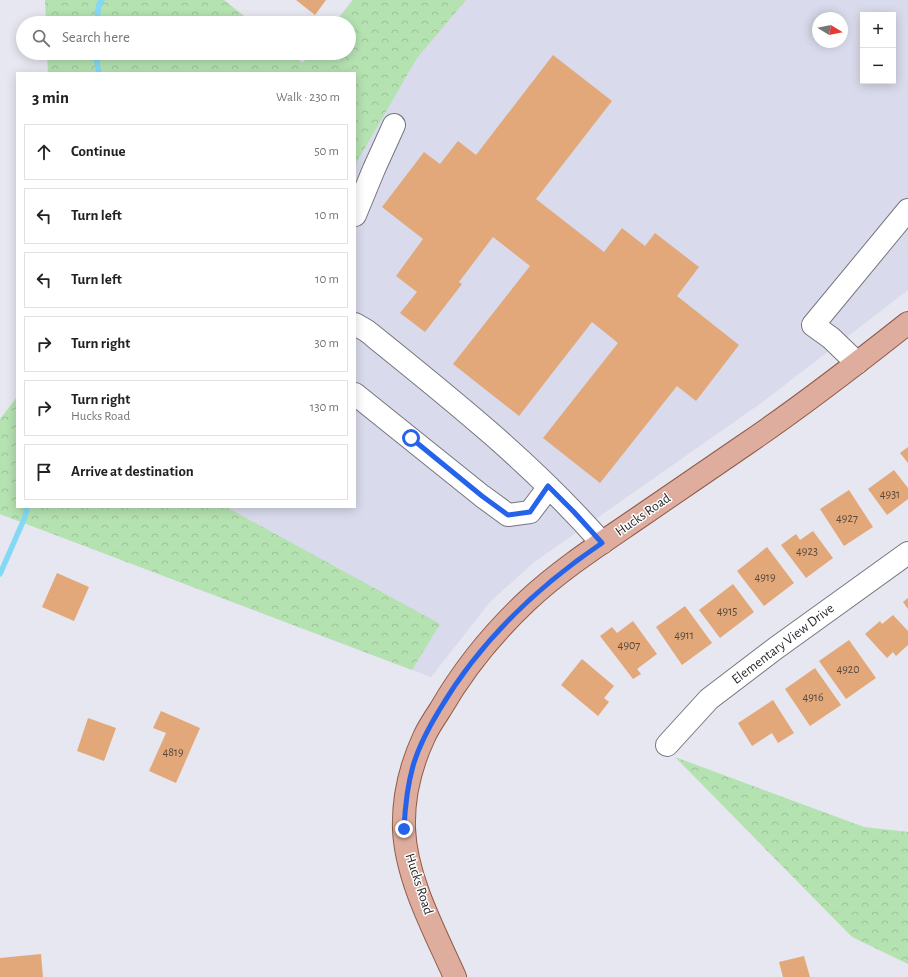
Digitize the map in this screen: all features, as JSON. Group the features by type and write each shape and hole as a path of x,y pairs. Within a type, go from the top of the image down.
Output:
{"main road":[{"name":"Hucks Road","path":"456,977 421,901 415,884 404,829 406,797 413,766 424,736 462,674 493,636 528,601 564,570 780,421 857,363 908,322"}],"street":[{"path":"356,213 374,168 394,126"},
{"path":"857,363 831,338 813,325 908,210"},
{"path":"356,325 367,331 437,387 517,455 574,512 602,543"},
{"path":"356,395 482,496 508,515 530,512 548,486"},
{"name":"Elementary View Drive","path":"667,745 709,699 776,648 908,553"}],"shaded area":[{"path":"352,0 908,0 908,290 764,401 533,563 490,602 431,677 0,514 0,455 16,508 356,508 356,72 295,72 304,60 356,60 356,16 339,16"}],"green space":[{"path":"45,0 224,0 244,16 46,16"},
{"path":"353,0 466,0 417,58 356,163 356,72 48,72 47,60 299,60 303,63 305,60 356,60 356,16 340,16"},
{"path":"16,398 16,508 228,508 440,624 412,670 0,514 0,419"},
{"path":"675,757 864,827 908,832 908,964 852,937"}],"building":[{"path":"296,0 326,0 315,15"},
{"path":"553,55 612,101 536,199 604,252 622,228 645,246 655,233 699,267 677,296 739,345 696,401 677,386 600,483 543,438 618,343 592,322 519,416 453,364 530,266 493,237 459,282 462,284 425,332 400,313 417,292 396,276 423,239 382,207 424,152 440,164 458,141 476,155"},
{"path":"908,447 908,463 900,453"},
{"path":"894,470 908,488 908,499 887,515 868,489"},
{"path":"849,490 873,527 844,546 820,509"},
{"path":"813,531 833,558 806,578 781,545 796,534 800,540"},
{"path":"767,547 794,583 764,606 737,571"},
{"path":"57,573 89,587 74,621 42,607"},
{"path":"733,584 754,612 720,638 699,610"},
{"path":"908,598 908,609 903,602"},
{"path":"685,606 712,643 682,665 656,627"},
{"path":"893,615 908,631 908,645 896,656 893,652 887,658 865,634 880,621 882,624"},
{"path":"633,621 657,654 637,669 641,674 633,679 600,636 612,627 617,633"},
{"path":"849,640 876,678 846,699 819,661"},
{"path":"582,659 614,686 604,698 609,702 598,716 561,685"},
{"path":"815,668 841,705 810,726 785,689"},
{"path":"773,700 794,733 778,743 772,733 752,746 738,723"},
{"path":"161,711 200,728 176,783 149,771 166,733 153,728"},
{"path":"88,718 116,728 104,761 77,751"},
{"path":"41,954 43,977 0,977 0,958"},
{"path":"804,956 810,977 783,977 779,962"}],"waterway":[{"path":"97,16 99,4 102,0"},
{"path":"96,60 99,72"},
{"path":"0,574 25,517 27,508"}],"route":[{"path":"404,829 406,797 413,766 424,736 462,674 493,636 528,601 564,570 602,543 548,486 530,512 508,515 482,496 411,438"}]}
